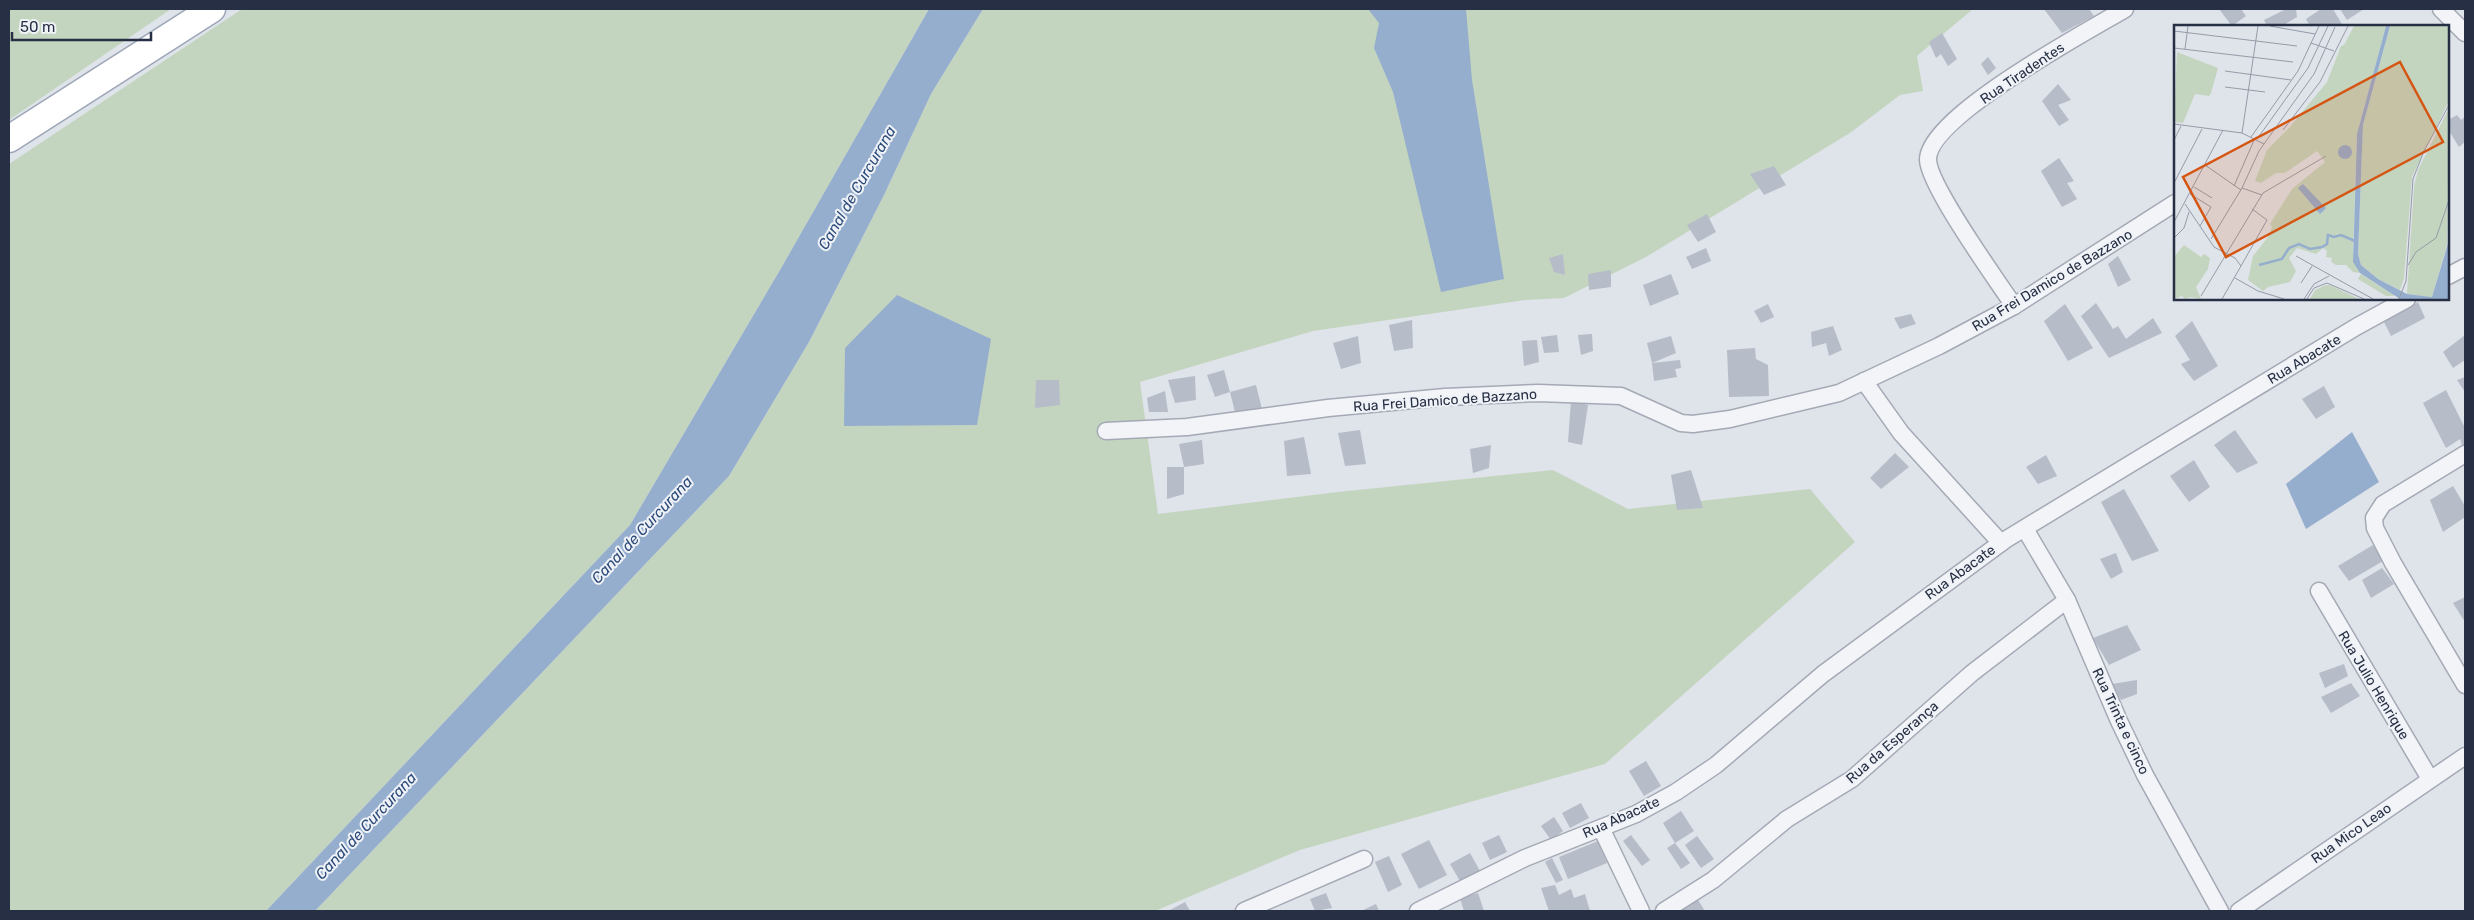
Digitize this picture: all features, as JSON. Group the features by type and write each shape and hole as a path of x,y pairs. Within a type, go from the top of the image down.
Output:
{"main road":[{"path":"9,140 212,9"}],"street":[{"name":"Rua Tiradentes","path":"2014,306 1946,202 1931,173 1928,161 1929,150 1953,120 2023,69 2125,9"},
{"path":"2441,9 2460,30"},
{"name":"Rua Frei Damico de Bazzano","path":"1106,431 1186,427 1328,408 1445,397 1538,393 1621,396 1681,424 1730,419 1829,395 1864,382 1940,346 2014,306 2174,205"},
{"path":"2449,275 2465,266"},
{"name":"Rua Abacate","path":"1418,911 1525,858 1636,814 1676,792 1716,765 1823,674 2001,543 2356,327 2405,300"},
{"path":"1864,382 1901,433 2001,543"},
{"path":"2465,454 2382,504 2374,518 2375,528 2393,563 2465,685"},
{"name":"Rua Trinta e cinco","path":"2025,529 2068,600 2123,730 2220,911"},
{"name":"Rua Julio Henrique","path":"2319,591 2430,779"},
{"name":"Rua da Esperança","path":"1664,911 1713,880 1787,819 1852,779 1972,673 2068,600"},
{"name":"Rua Mico Leao","path":"2239,911 2465,756"},
{"path":"1601,828 1638,910"},
{"path":"1244,911 1364,859"}],"green space":[{"path":"9,9 171,9 9,120"},
{"path":"242,9 929,9 780,270 630,525 266,911 9,911 9,164"},
{"path":"983,9 1973,9 1917,56 1923,91 1900,95 1850,133 1646,257 1564,298 1525,300 1313,331 1140,382 1158,514 1338,492 1553,470 1628,509 1810,489 1855,542 1605,764 1300,850 1155,911 315,911 729,476 809,342 884,195 931,94"}],"water":[{"name":"Canal de Curcurana","path":"929,9 983,9 931,94 884,195 809,342 729,476 315,911 266,911 630,525 780,270"},
{"path":"1368,9 1466,9 1472,80 1504,279 1441,292 1393,92 1374,48 1379,23"},
{"path":"897,295 991,339 977,425 844,426 845,348"},
{"path":"2352,432 2379,482 2306,529 2286,484"}],"building":[{"path":"2044,9 2089,9 2094,16 2062,33"},
{"path":"2219,9 2241,9 2246,16 2231,25"},
{"path":"2286,9 2296,9 2297,17 2284,25 2266,25 2264,20"},
{"path":"2321,9 2333,9 2342,25 2309,25 2306,19"},
{"path":"2340,9 2364,9 2347,20"},
{"path":"1942,33 1957,59 1948,66 1941,54 1936,58 1929,42"},
{"path":"1988,57 1996,68 1988,75 1981,64"},
{"path":"2058,84 2071,100 2058,105 2069,120 2059,126 2042,101"},
{"path":"2457,115 2461,120 2465,117 2465,142 2459,147 2449,131 2449,119"},
{"path":"2059,158 2074,181 2067,183 2077,199 2062,207 2041,171"},
{"path":"1774,166 1786,185 1764,195 1750,174"},
{"path":"1707,214 1716,232 1698,242 1687,225"},
{"path":"1706,248 1711,261 1692,269 1686,257"},
{"path":"1563,254 1565,275 1554,272 1549,258"},
{"path":"2118,256 2131,280 2118,287 2108,264"},
{"path":"1611,270 1611,287 1589,290 1588,274"},
{"path":"1671,274 1679,294 1650,306 1643,285"},
{"path":"2418,302 2425,318 2391,336 2384,322"},
{"path":"2096,303 2113,329 2118,326 2126,339 2153,318 2162,333 2109,358 2081,316"},
{"path":"1768,304 1774,317 1761,323 1754,311"},
{"path":"2065,304 2093,348 2068,361 2044,321"},
{"path":"1911,314 1916,324 1900,329 1894,318"},
{"path":"1412,320 1413,348 1394,351 1389,325"},
{"path":"2192,321 2218,366 2194,381 2181,364 2190,360 2175,336"},
{"path":"1833,326 1842,350 1829,356 1826,343 1812,347 1811,332"},
{"path":"1592,334 1593,351 1581,355 1578,335"},
{"path":"1557,335 1559,352 1544,353 1541,337"},
{"path":"2465,335 2465,360 2453,368 2443,352"},
{"path":"1358,336 1361,363 1341,369 1333,343"},
{"path":"1671,336 1676,353 1652,363 1647,343"},
{"path":"1537,340 1539,362 1524,366 1522,341"},
{"path":"1755,348 1756,359 1768,365 1769,396 1729,397 1727,350"},
{"path":"1680,360 1681,368 1675,369 1677,377 1654,381 1652,363"},
{"path":"1224,370 1230,392 1215,397 1207,375"},
{"path":"1195,376 1196,400 1175,403 1168,380"},
{"path":"2465,377 2465,392 2457,380"},
{"path":"1036,380 1059,380 1060,405 1035,408"},
{"path":"1256,385 1262,409 1235,412 1230,392"},
{"path":"2324,386 2335,407 2316,419 2302,399"},
{"path":"2446,390 2465,428 2465,447 2463,448 2460,439 2446,448 2423,403"},
{"path":"1165,391 1168,412 1149,412 1147,398"},
{"path":"1571,401 1588,405 1582,445 1568,442"},
{"path":"1360,430 1366,464 1345,466 1338,433"},
{"path":"2235,430 2258,463 2237,473 2214,445"},
{"path":"1304,437 1311,474 1287,476 1284,441"},
{"path":"1202,440 1204,464 1184,467 1179,444"},
{"path":"1491,445 1489,468 1473,473 1470,449"},
{"path":"1895,453 1909,467 1881,489 1870,478"},
{"path":"2046,455 2057,476 2038,484 2026,467"},
{"path":"2194,460 2210,487 2189,502 2170,476"},
{"path":"1167,467 1184,467 1184,494 1167,499"},
{"path":"1691,470 1703,508 1677,510 1671,475"},
{"path":"2453,486 2465,506 2465,517 2443,532 2430,500"},
{"path":"2124,489 2159,551 2132,561 2101,502"},
{"path":"2373,545 2383,561 2349,581 2338,566"},
{"path":"2116,553 2123,572 2111,579 2100,559"},
{"path":"2382,568 2394,584 2371,598 2362,580"},
{"path":"2465,597 2465,622 2453,603"},
{"path":"2127,625 2141,650 2109,665 2093,638"},
{"path":"2344,664 2348,676 2325,688 2319,673"},
{"path":"2137,680 2137,694 2121,700 2112,684"},
{"path":"2351,683 2360,696 2331,713 2321,697"},
{"path":"1646,761 1661,786 1644,796 1629,771"},
{"path":"1581,803 1589,818 1570,828 1562,813"},
{"path":"1681,811 1694,831 1675,843 1663,823"},
{"path":"1554,817 1563,831 1551,840 1541,826"},
{"path":"1499,835 1507,852 1490,860 1482,843"},
{"path":"1631,835 1650,860 1642,866 1623,841"},
{"path":"1697,836 1714,859 1701,868 1685,845"},
{"path":"1429,840 1447,875 1419,889 1401,854"},
{"path":"1598,841 1607,863 1568,879 1559,857"},
{"path":"1675,843 1690,863 1681,869 1667,848"},
{"path":"1470,853 1480,871 1460,881 1450,864"},
{"path":"1389,856 1402,885 1388,892 1375,862"},
{"path":"1552,858 1563,880 1556,883 1545,862"},
{"path":"1555,885 1559,895 1571,889 1574,898 1585,894 1590,911 1549,911 1541,888"},
{"path":"1326,893 1332,908 1315,911 1310,899"},
{"path":"1478,893 1484,911 1464,911 1460,898"},
{"path":"1698,900 1705,911 1680,911"},
{"path":"1185,902 1190,911 1168,911"},
{"path":"1376,904 1379,911 1361,911"}]}
